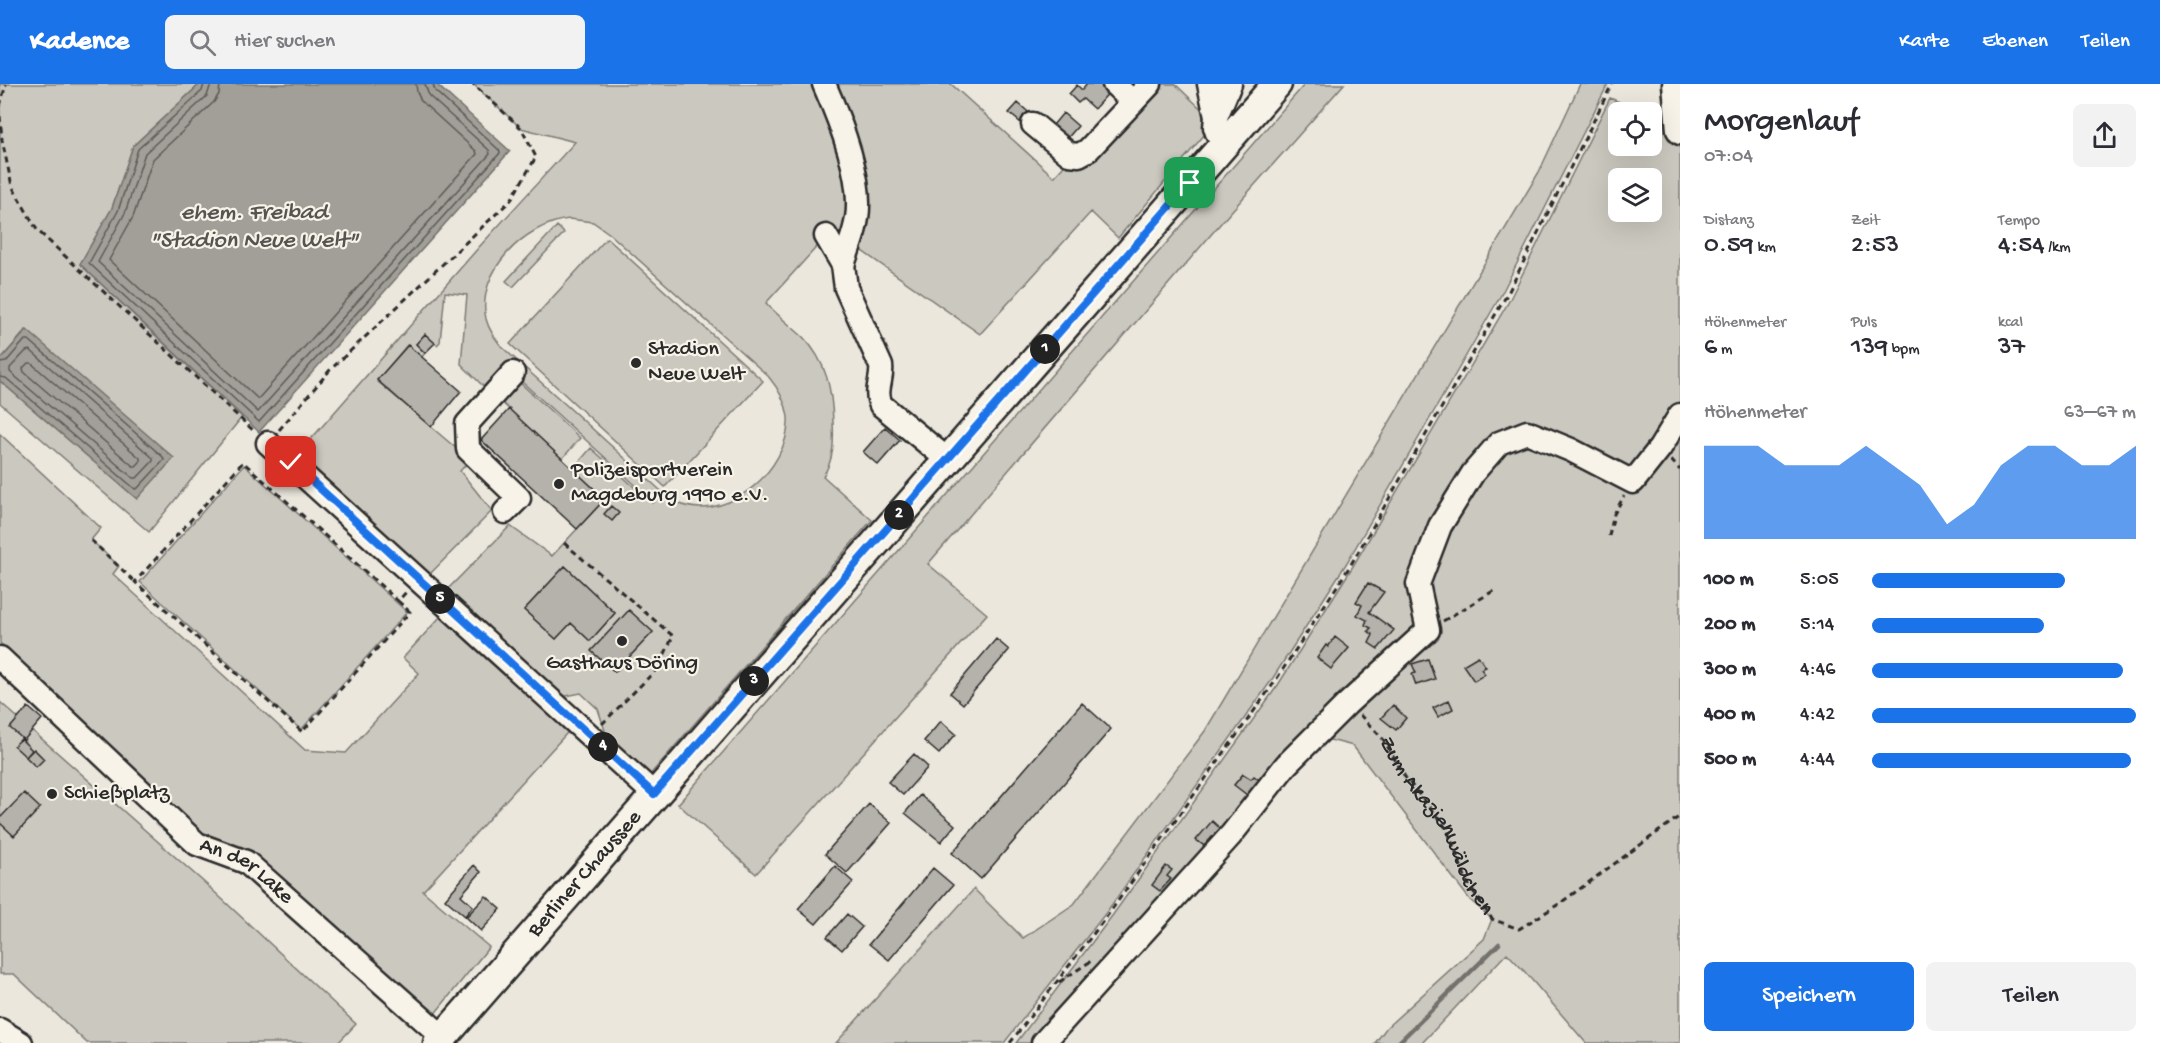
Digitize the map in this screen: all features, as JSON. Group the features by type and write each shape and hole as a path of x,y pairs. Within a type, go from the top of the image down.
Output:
{"main road":[{"name":"Berliner Chaussee","path":"440,1040 948,460 1221,129 1277,84"}],"street":[{"path":"824,84 843,130 857,189 856,221 843,265"},
{"path":"1033,124 1069,154 1079,155 1088,150 1138,91 1114,84"},
{"path":"1213,84 1221,129"},
{"path":"1674,84 1680,133"},
{"path":"826,236 843,265 846,288 881,366 878,393 881,405 948,460"},
{"path":"505,512 519,498 468,448 467,424 513,373"},
{"path":"1043,1043 1232,835 1286,765 1347,704 1428,630 1418,585 1440,526 1473,473 1499,443 1527,432 1571,450 1633,482 1660,448 1680,416"},
{"path":"268,443 654,794"},
{"name":"An der Lake","path":"0,658 197,844 246,862 440,1040"},
{"path":"0,1030 21,1043"}],"path":[{"path":"0,106 6,84"},
{"path":"0,116 2,140 12,186 37,230 268,443 330,370 511,200 536,157 521,128 473,84"},
{"path":"1010,1043 1110,912 1275,683 1350,566 1509,291 1612,84"},
{"path":"91,540 135,582 302,732 410,612 243,462 135,582"},
{"path":"1608,536 1614,514 1633,482"},
{"path":"564,543 673,636 659,668 590,736"},
{"path":"398,602 418,579"},
{"path":"1428,630 1495,590"},
{"name":"Zum Akazienwäldchen","path":"1347,704 1383,739 1405,777 1447,829 1467,882 1492,919 1520,929 1559,904 1680,816"}],"shaded area":[{"path":"0,84 200,84 133,146 112,208 80,264 242,417 149,532 0,403 0,381 137,499 26,330 0,360"},
{"path":"473,84 951,84 1054,177 1138,84 1175,84 1215,122 1118,238 1091,212 980,334 832,230 766,303 803,337 818,356 827,377 832,410 833,443 831,457 823,476 872,520 648,777 609,743 598,709 581,693 551,699 576,723 423,891 489,947 429,1021 204,837 0,643 0,434 101,528 91,540 119,566 113,574 305,750 346,753 419,673 403,658 449,607 443,594 510,526 552,556 605,499 573,469 591,448 652,503 654,502 510,371 490,393 461,364 467,295 445,292 440,342 437,345 425,334 416,344 425,353 422,357 407,345 377,381 470,460 460,471 492,511 427,577 291,462 480,246 575,142 521,128","holes":["569,219 593,222 610,234 768,376 775,385 787,411 786,437 778,457 765,475 749,490 731,501 710,507 690,507 670,499 502,347 495,337 486,319 485,301 496,268 521,240 536,230","565,566 615,613 590,641 571,623 556,639 524,610","652,633 615,672 592,650"]},
{"path":"1305,84 1344,84 1221,223 928,564 987,614 756,874 678,804"},
{"path":"1580,84 1608,84 1501,295 1346,564 1271,681 1108,910 1004,1043 836,1043 974,889 1023,938 1074,904 1205,731 1539,172"},
{"path":"1608,102 1608,156 1662,156 1662,122 1680,128 1680,1043 1586,1043 1507,953 1422,1043 1375,1043 1387,1027 1484,939 1492,919 1470,900 1353,746 1315,736 1043,1043 1016,1043 1112,916 1278,685 1353,566 1508,303"},
{"path":"557,226 564,233 513,287 506,281"},
{"name":"Stadion Neue Welt","path":"607,238 763,381 665,487 510,344"},
{"path":"516,379 580,438 562,459 498,399"},
{"path":"244,465 407,612 301,730 140,582"},
{"name":"Schießplatz","path":"0,702 207,885 356,1024 338,1043 87,1043 14,974 0,974"}],"water":[{"name":"ehem. Freibad \"Stadion Neue Welt\"","path":"200,84 436,84 510,151 259,432 80,264 112,208 133,146"},
{"path":"27,330 174,458 137,499 0,381 0,360"}],"building":[{"path":"1087,84 1108,84 1113,88 1094,109 1083,99 1078,103 1069,94 1077,85 1082,90"},
{"path":"1018,103 1034,117 1026,127 1009,113"},
{"path":"1063,113 1078,126 1065,141 1048,131"},
{"path":"425,334 435,343 425,353 416,344"},
{"path":"408,345 461,391 431,427 377,380"},
{"name":"Polizeisportverein Magdeburg 1990 e.V.","path":"509,409 605,499 577,529 481,440"},
{"path":"885,427 900,440 878,465 863,452"},
{"path":"611,506 619,513 612,521 604,514"},
{"path":"565,566 615,613 590,641 571,623 556,639 524,610"},
{"path":"1368,583 1384,592 1369,612 1394,630 1378,649 1369,643 1373,635 1368,631 1371,628 1365,625 1367,620 1357,615 1362,605 1356,602"},
{"name":"Gasthaus Döring","path":"629,610 653,632 615,672 591,651"},
{"path":"1335,637 1349,648 1331,669 1317,658"},
{"path":"996,639 1009,650 963,704 950,693"},
{"path":"1478,656 1486,667 1481,669 1485,674 1474,681 1463,665"},
{"path":"1428,659 1435,679 1416,685 1412,674 1416,673 1412,664"},
{"path":"1449,700 1453,709 1438,717 1433,708"},
{"path":"1082,703 1111,729 981,879 952,853"},
{"path":"1393,705 1406,718 1396,730 1381,718"},
{"path":"28,707 42,719 24,740 10,728"},
{"path":"941,721 956,734 939,754 924,741"},
{"path":"21,739 32,750 26,757 14,746"},
{"path":"34,749 44,759 36,767 26,757"},
{"path":"914,754 928,767 903,795 888,782"},
{"path":"1243,774 1251,779 1254,776 1263,783 1251,798 1234,785"},
{"path":"24,793 40,808 14,836 0,823 0,818"},
{"path":"920,795 955,825 941,842 905,813"},
{"path":"869,804 891,823 847,873 825,854"},
{"path":"1212,821 1223,831 1209,849 1196,840"},
{"path":"474,865 481,872 461,895 473,906 465,916 445,899"},
{"path":"835,866 853,882 816,924 798,909"},
{"path":"1166,866 1172,870 1167,876 1171,879 1160,891 1152,885"},
{"path":"933,868 953,885 889,960 869,944"},
{"path":"486,896 501,909 481,931 466,917"},
{"path":"847,914 862,927 842,950 827,937"}],"waterway":[{"path":"1398,1043 1499,944"}],"place":[{"name":"Stadion Neue Welt","path":"636,363"},
{"name":"Polizeisportverein Magdeburg 1990 e.V.","path":"559,484"},
{"name":"Gasthaus Döring","path":"622,641"},
{"name":"Schießplatz","path":"52,794"}],"route":[{"path":"291,462 654,794 1190,183"}]}
